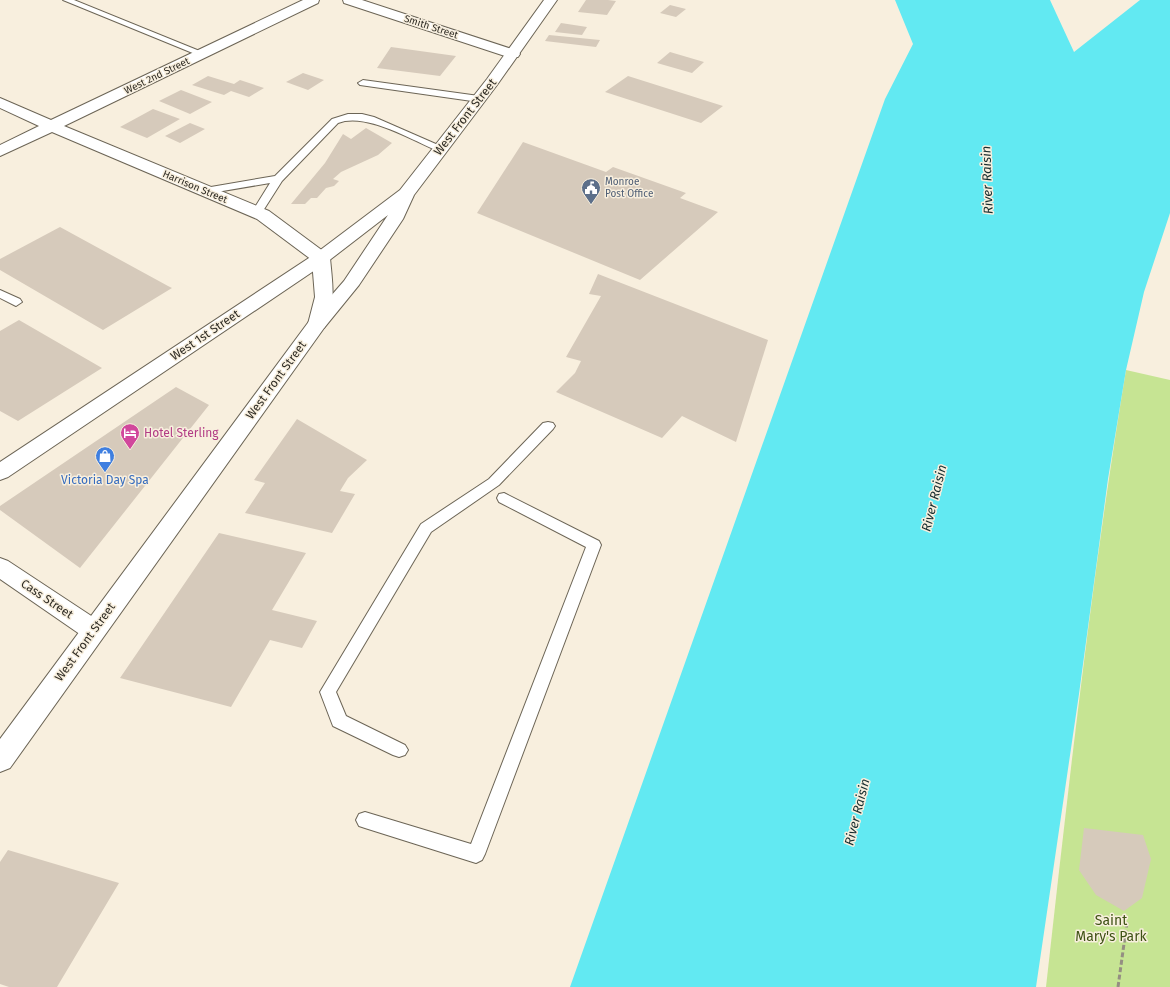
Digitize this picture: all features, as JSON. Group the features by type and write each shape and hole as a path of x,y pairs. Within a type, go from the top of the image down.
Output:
{"street":[{"name":"West 2nd Street","path":"0,151 313,0"},
{"name":"Smith Street","path":"349,0 513,54"},
{"name":"West Front Street","path":"0,760 93,630 317,324 350,285 395,219 406,194 513,54 551,0"},
{"name":"Harrison Street","path":"0,102 51,126 257,212 321,258"},
{"name":"West 1st Street","path":"0,472 321,258 406,194"},
{"path":"317,324 324,297 321,258"},
{"name":"Cass Street","path":"0,567 93,630"}],"lane":[{"path":"67,0 203,54"},
{"path":"363,83 479,99"},
{"path":"257,212 278,179 335,121 342,118 365,117 440,148"},
{"path":"205,191 278,179"},
{"path":"0,293 16,302"},
{"path":"399,750 339,721 328,692 426,528 494,482 548,426"},
{"path":"365,820 476,854 594,545 504,498"}],"path":[{"path":"1118,987 1127,922"}],"green space":[{"name":"Saint Mary's Park","path":"1126,370 1170,380 1170,987 1046,987 1072,755 1102,524"}],"water":[{"name":"River Raisin","path":"895,0 1050,0 1074,52 1140,0 1170,0 1170,213 1144,292 1126,370 1108,479 1079,694 1036,987 570,987 885,99 913,44"}],"building":[{"path":"586,0 616,1 607,15 578,12"},
{"path":"670,5 686,9 676,17 660,13"},
{"path":"561,23 587,27 582,35 555,32"},
{"path":"549,35 600,40 596,47 545,41"},
{"path":"391,47 456,56 440,76 377,68"},
{"path":"670,52 704,62 692,73 657,63"},
{"path":"303,73 324,80 308,90 286,82"},
{"path":"208,76 234,84 240,80 264,88 249,97 231,91 224,95 192,85"},
{"path":"628,76 723,106 701,123 605,92"},
{"path":"181,90 212,102 190,114 159,101"},
{"path":"153,109 180,119 147,138 120,127"},
{"path":"190,123 205,129 180,143 165,136"},
{"path":"366,128 392,143 378,155 341,172 333,179 339,181 334,186 326,188 317,198 311,198 305,204 291,204 325,163 343,134 351,139"},
{"name":"Monroe Post Office","path":"523,142 606,172 613,167 686,193 680,198 718,212 640,280 477,213"},
{"path":"60,227 172,288 103,330 0,270 0,259"},
{"path":"598,274 768,340 736,442 682,416 662,438 556,392 575,373 581,361 566,357 601,296 589,294"},
{"path":"19,320 102,368 18,421 0,411 0,331"},
{"path":"176,387 209,405 80,568 0,510 0,506"},
{"path":"297,419 367,460 348,478 340,491 355,494 332,533 245,513 265,483 254,480"},
{"path":"219,533 306,553 272,610 317,621 302,648 270,640 231,707 120,678"},
{"path":"1084,828 1143,835 1151,859 1142,898 1124,911 1096,895 1079,870"},
{"path":"8,850 119,883 57,987 9,987 0,984 0,862"}],"place":[{"name":"Monroe Post Office","path":"591,205"},
{"name":"Hotel Sterling","path":"130,450"},
{"name":"Victoria Day Spa","path":"105,473"}]}
